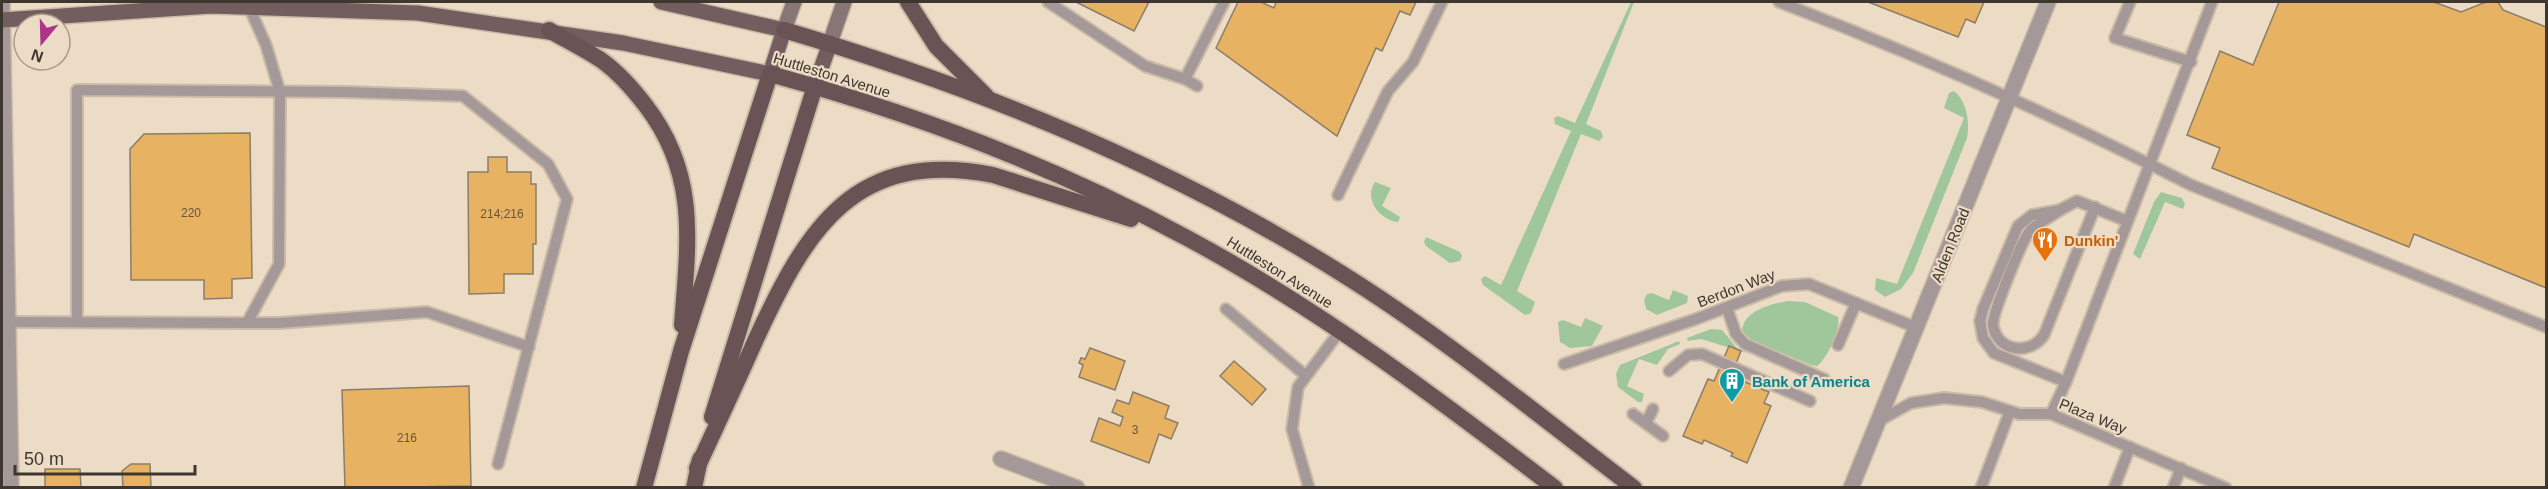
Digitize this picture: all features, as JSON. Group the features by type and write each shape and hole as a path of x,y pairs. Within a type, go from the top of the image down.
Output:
{"highway":[{"path":"908,2 936,46 991,101"},
{"path":"549,30 602,61 624,80 655,118 669,140 680,168 687,205 687,264 681,351"},
{"name":"Huttleston Avenue","path":"784,30 830,43 991,101 1164,174 1233,209 1309,254 1425,329 1634,488"},
{"name":"Huttleston Avenue","path":"770,74 815,86 993,147 1186,237 1340,331 1412,380 1555,488"},
{"path":"644,488 681,351 770,74"},
{"path":"694,488 697,468 749,293 815,86"},
{"path":"697,468 778,291 804,246 828,215 861,190 878,182 924,169 970,170 993,175 1186,237"}],"main road":[{"name":"Huttleston Avenue","path":"661,2 784,30"},
{"path":"770,74 794,2"},
{"path":"815,86 844,2"},
{"name":"Huttleston Avenue","path":"2,20 171,8 249,7 418,13 549,30 770,74"}],"street":[{"path":"2,2 3,163 11,488"},
{"name":"Alden Road","path":"1851,488 2048,2"},
{"path":"1000,459 1077,488"}],"lane":[{"path":"1048,2 1145,66 1185,79 1197,86"},
{"path":"1185,79 1224,2"},
{"path":"1338,195 1388,92 1413,62 1442,2"},
{"path":"1779,2 1934,62 2198,187 2547,327"},
{"path":"2130,2 2115,38 2191,62"},
{"path":"2051,414 2066,382 2191,62 2212,2"},
{"path":"248,323 279,264 280,92 266,45 249,7"},
{"path":"77,322 77,90 346,92 463,96 548,164 567,199 498,464"},
{"path":"2095,207 2044,335 2031,347 2014,349 2003,342 1995,332 1994,314 2028,234 2060,210 2077,201 2095,207 2127,221"},
{"path":"2060,210 2042,211 2026,218 2015,231 1983,309 1980,327 1983,338 1994,352 2066,382"},
{"name":"Berdon Way","path":"1564,364 1727,308 1782,286 1801,283 1917,328"},
{"path":"1838,345 1856,303"},
{"path":"1727,308 1736,334 1745,344 1824,379"},
{"path":"1226,309 1305,375"},
{"path":"7,321 248,323 427,312 529,346"},
{"path":"1309,488 1292,429 1298,387 1340,331"},
{"path":"1669,371 1688,355 1702,354 1810,401"},
{"name":"Plaza Way","path":"1876,422 1911,403 1944,398 1982,402 2019,414 2051,414 2226,488"},
{"path":"1646,423 1653,409"},
{"path":"1981,488 2010,411"},
{"path":"1633,414 1663,436"},
{"path":"2114,488 2130,447"},
{"path":"2173,488 2181,468"}],"green space":[{"path":"1631,2 1634,2 1586,124 1601,131 1603,137 1599,141 1581,134 1517,291 1535,302 1531,313 1525,315 1483,285 1481,279 1485,276 1501,285 1571,131 1555,124 1554,118 1558,116 1575,123"},
{"path":"1954,91 1962,100 1967,113 1967,138 1913,273 1901,289 1885,297 1875,290 1876,278 1897,284 1964,118 1944,108 1949,93"},
{"path":"1375,182 1391,188 1382,206 1400,217 1398,222 1385,217 1375,208 1371,195"},
{"path":"2161,192 2182,198 2185,204 2183,209 2165,202 2140,259 2133,254 2154,202"},
{"path":"1426,237 1460,252 1462,256 1460,261 1450,263 1426,246 1424,242"},
{"path":"1673,290 1688,296 1687,303 1657,315 1646,309 1644,300 1647,294 1652,293 1669,300"},
{"path":"1788,301 1805,302 1838,317 1832,343 1817,366 1753,341 1742,332 1743,325 1752,314 1774,304"},
{"path":"1585,318 1603,326 1592,346 1570,348 1560,342 1558,322 1563,320 1581,327"},
{"path":"1711,329 1722,330 1737,348 1747,353 1701,339 1688,341 1687,338"},
{"path":"1679,341 1680,344 1668,349 1657,365 1639,359 1627,386 1644,394 1642,402 1638,402 1618,387 1616,374 1620,365"}],"building":[{"path":"1076,2 1149,2 1134,31"},
{"path":"1238,2 1261,2 1274,8 1276,2 1416,2 1410,15 1400,11 1382,51 1376,48 1337,136 1216,48"},
{"path":"1868,2 1984,2 1975,23 1966,19 1958,37"},
{"path":"2279,2 2434,2 2461,12 2486,2 2498,2 2503,10 2546,27 2546,288 2414,234 2409,247 2212,168 2220,148 2187,135 2220,51 2253,65"},
{"path":"250,133 252,278 232,279 232,298 204,299 204,280 131,280 130,149 144,134"},
{"path":"488,157 507,157 507,172 531,172 531,184 536,184 536,244 533,244 533,274 504,274 504,293 469,294 468,172 488,172"},
{"name":"Bank of America","path":"1729,346 1741,351 1731,376 1769,392 1764,403 1771,406 1747,463 1731,456 1733,453 1704,440 1702,444 1683,436 1708,379 1714,381"},
{"path":"1090,348 1125,361 1115,390 1079,377 1083,365 1079,363 1081,358 1085,359"},
{"path":"1234,361 1266,389 1252,405 1220,376"},
{"path":"469,386 471,486 345,488 342,390"},
{"path":"1133,392 1169,406 1165,418 1178,423 1171,439 1159,434 1149,463 1091,441 1099,418 1120,426 1123,417 1112,412 1117,400 1129,404"},
{"path":"131,464 150,464 151,488 123,488 122,471"},
{"path":"45,469 80,469 81,488 45,488"}],"place":[{"name":"Dunkin'","path":"2045,263"},
{"name":"Bank of America","path":"1732,404"}]}
